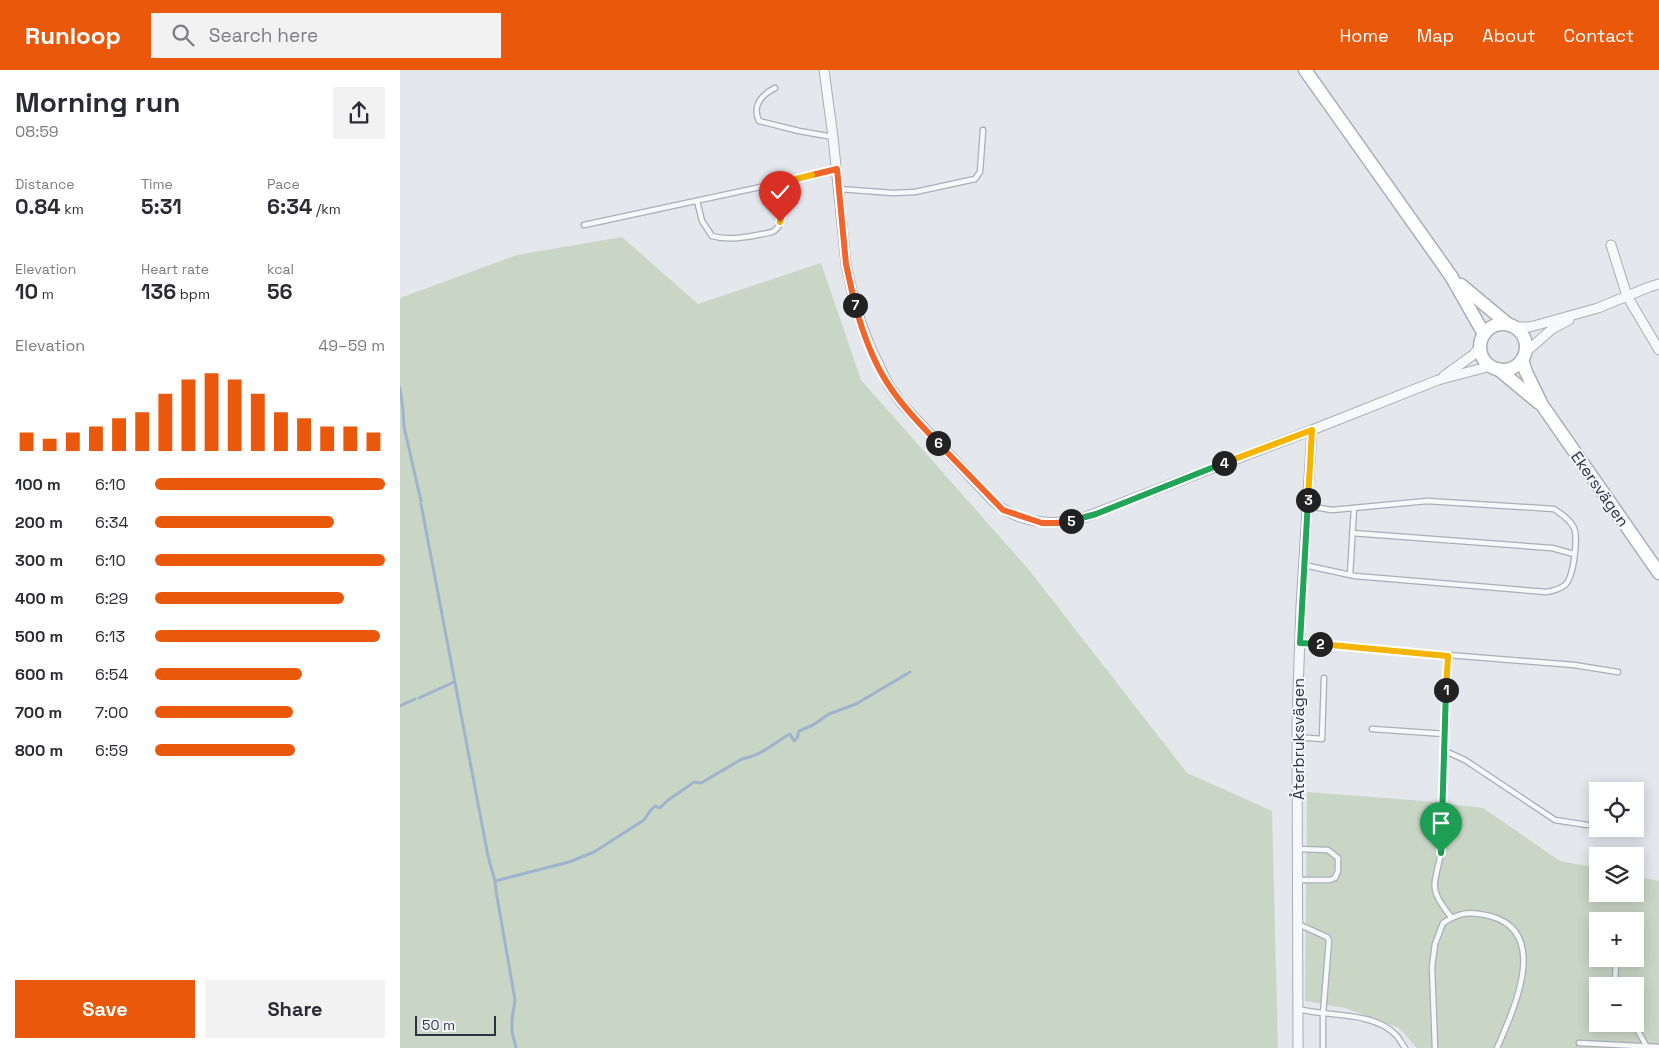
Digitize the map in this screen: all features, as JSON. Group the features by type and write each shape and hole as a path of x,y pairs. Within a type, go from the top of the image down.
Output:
{"main road":[{"path":"1305,70 1451,276 1484,334"},
{"path":"1451,276 1468,292 1521,332 1525,340 1524,357 1511,368 1495,368 1483,358 1480,347 1484,334 1494,326 1502,324 1511,326"},
{"name":"Ekersvägen","path":"1524,357 1526,372 1542,405 1659,572"},
{"name":"Ekersvägen","path":"1495,368 1542,405"}],"street":[{"path":"824,70 837,169 846,264 856,309 879,367 902,404 1003,510 1042,523 1076,521 1438,380 1495,368"},
{"path":"1611,245 1627,296 1659,350"},
{"path":"1511,326 1530,327 1587,311 1659,284"},
{"path":"1524,357 1552,329 1587,311"},
{"path":"1438,380 1473,355 1480,347"},
{"name":"Återbruksvägen","path":"1298,1048 1297,737 1300,643 1312,430"}],"lane":[{"path":"775,88 763,97 758,105 756,114 759,121 798,131 833,137"},
{"path":"839,189 893,193 915,192 975,179 980,172 984,130"},
{"path":"584,226 837,169"},
{"path":"697,201 702,222 712,236 734,239 744,238 774,231 777,227 786,198 784,182"},
{"path":"1304,565 1350,575 1546,592 1564,586 1568,581 1573,567 1574,554 1575,529 1569,520 1554,509 1427,502 1332,510 1308,506"},
{"path":"1350,575 1354,508"},
{"path":"1352,533 1552,548 1574,554"},
{"path":"1300,643 1574,665 1618,672"},
{"path":"1448,656 1441,853 1434,879 1435,892 1451,917"},
{"path":"1297,737 1322,739 1324,678"},
{"path":"1372,729 1445,734"},
{"path":"1445,751 1465,760 1555,820 1587,825"},
{"path":"1298,849 1328,850 1338,858 1338,871 1335,878 1330,880 1298,880"},
{"path":"1435,1048 1432,967 1435,944 1443,923 1451,917 1462,913 1497,918 1516,934 1523,947 1524,962 1519,990 1497,1048"},
{"path":"1298,924 1327,937 1329,940 1323,1014 1323,1048"},
{"path":"1298,1009 1323,1014 1342,1015 1378,1023 1396,1035 1405,1048"},
{"path":"1639,1032 1647,1047"},
{"path":"1578,1043 1659,1047"}],"green space":[{"path":"622,237 698,304 821,263 861,380 1029,570 1187,773 1272,811 1278,1048 400,1048 400,298 517,255"},
{"path":"1307,792 1423,801 1483,808 1560,861 1589,866 1589,902 1644,902 1644,878 1659,881 1659,1048 1417,1048 1399,1028 1345,1008 1305,1001"}],"waterway":[{"path":"400,388 404,427 421,501"},
{"path":"421,504 488,856 495,881 515,1000 512,1032 516,1048"},
{"path":"495,881 569,862 594,852 644,820 655,806 660,808 694,782 701,783 742,759 761,752 790,734 794,741 799,731 813,725 829,714 856,704 910,672"},
{"path":"419,698 454,682"},
{"path":"400,706 415,699"}],"route":[{"path":"780,222 786,198 784,182 837,169 846,264 851,290 856,309 879,367 902,404 919,423 993,501 1011,514 1042,523 1076,521 1312,430 1300,643 1448,656 1441,853"}]}
